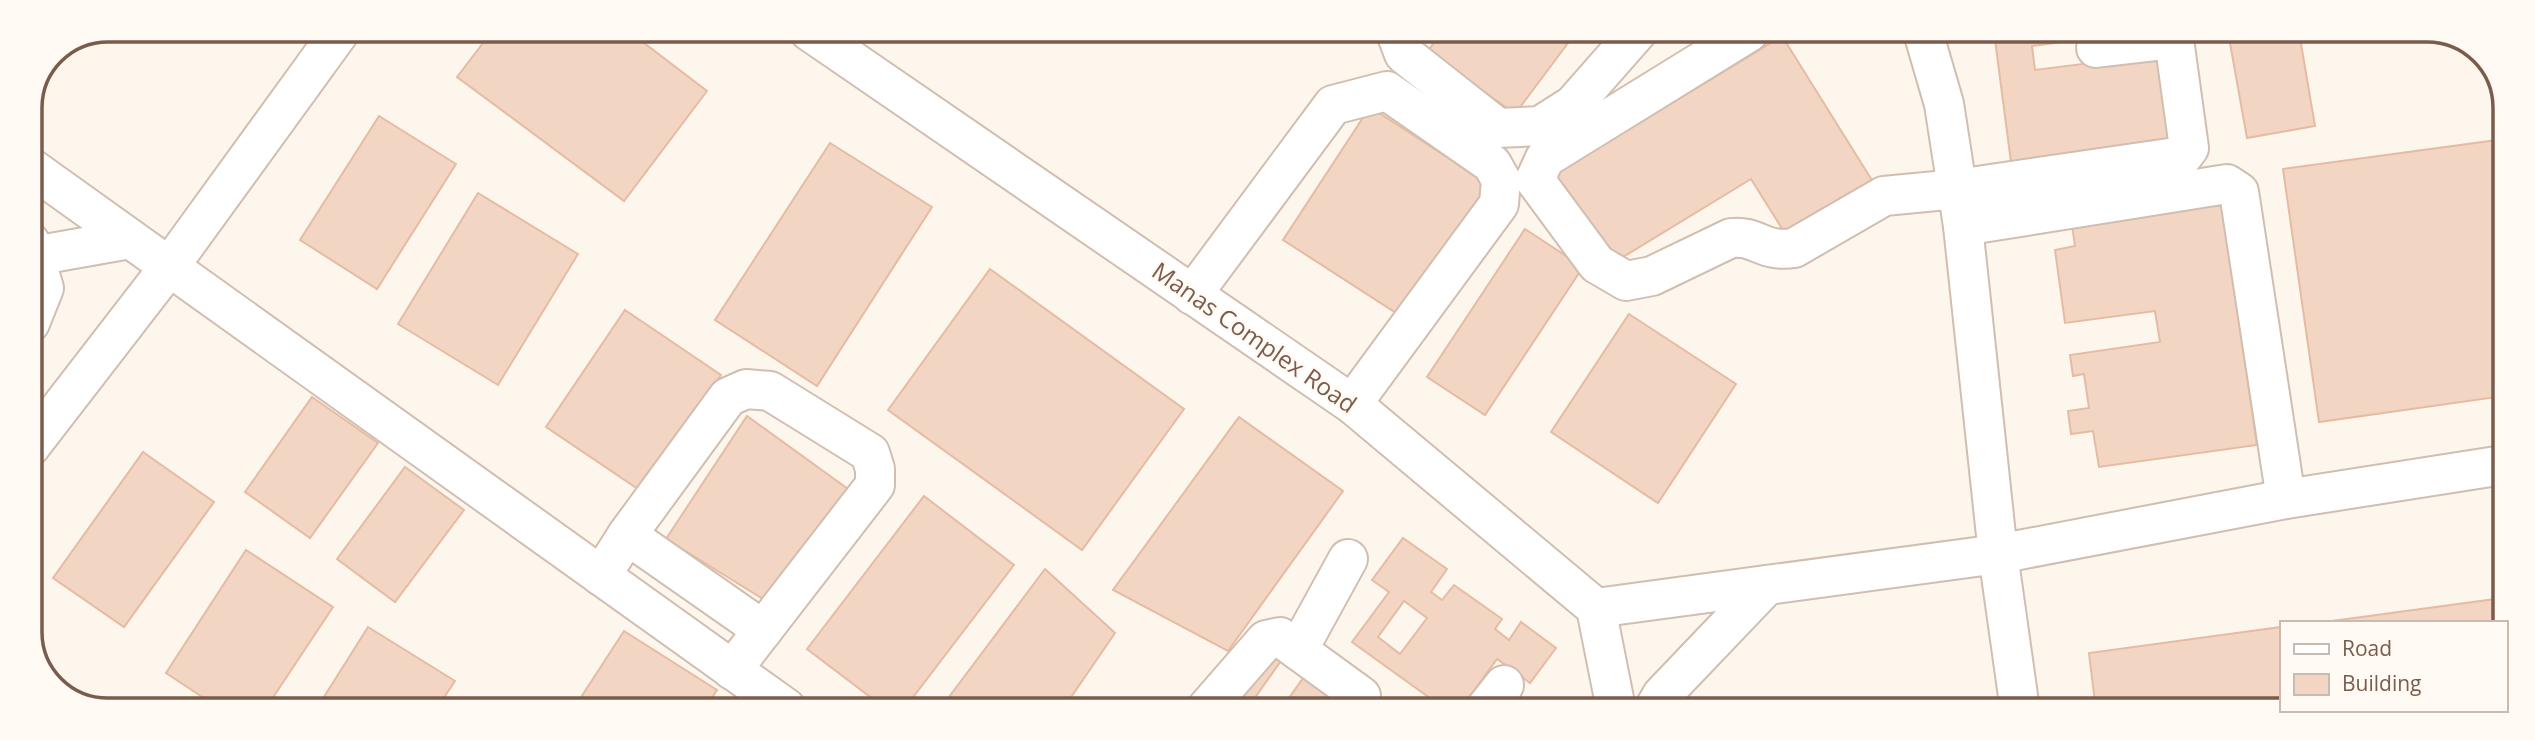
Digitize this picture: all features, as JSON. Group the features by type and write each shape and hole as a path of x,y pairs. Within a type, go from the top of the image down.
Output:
{"street":[{"path":"42,431 169,267 332,42"},
{"name":"Manas Complex Road","path":"826,42 1352,404 1596,608"},
{"path":"1399,42 1404,54 1499,128 1539,126 1573,105 1629,42"},
{"path":"1733,42 1545,158 1535,180 1597,264 1626,281 1652,276 1731,238 1744,236 1767,248 1794,248 1884,196 1957,189 2183,156 2189,148 2174,42"},
{"path":"1926,42 1944,104 1963,226 1998,554 2018,698"},
{"path":"2096,48 2134,42"},
{"path":"1192,295 1333,105 1387,91 1492,164 1501,180 1499,204 1352,404"},
{"path":"42,176 772,698"},
{"path":"1963,226 2227,184 2239,192 2286,499"},
{"path":"42,248 130,239"},
{"path":"601,576 627,535 728,397 746,389 770,391 870,453 875,469 875,485 732,670"},
{"path":"1614,698 1596,608 1998,554 2286,499 2493,467"},
{"path":"627,535 763,630"},
{"path":"1298,650 1348,559"},
{"path":"1660,698 1767,585"},
{"path":"1216,698 1266,640 1280,637 1356,698"}],"building":[{"path":"484,42 643,42 707,91 624,201 457,77"},
{"path":"1434,42 1569,42 1515,114 1428,51"},
{"path":"1772,42 1786,42 1878,190 1791,243 1751,179 1610,265 1554,175"},
{"path":"1995,42 2062,42 2032,46 2035,70 2170,53 2183,148 2012,170"},
{"path":"2230,42 2301,42 2315,126 2247,138"},
{"path":"1370,107 1493,187 1407,320 1283,240"},
{"path":"379,116 456,164 377,289 300,240"},
{"path":"2493,141 2493,398 2319,422 2283,169"},
{"path":"830,143 932,207 817,386 715,320"},
{"path":"478,193 578,254 498,385 398,324"},
{"path":"2221,197 2257,445 2099,467 2093,431 2071,434 2068,411 2089,408 2084,374 2073,376 2070,355 2160,342 2155,311 2065,323 2055,250 2075,246 2071,218"},
{"path":"1525,229 1583,267 1485,415 1427,377"},
{"path":"990,269 1184,409 1082,550 888,410"},
{"path":"625,310 721,375 641,491 546,427"},
{"path":"1629,314 1736,384 1658,503 1551,432"},
{"path":"312,397 378,443 310,538 245,492"},
{"path":"747,416 848,489 771,604 666,539"},
{"path":"1239,417 1343,491 1228,651 1113,590"},
{"path":"143,452 214,502 124,627 53,578"},
{"path":"405,467 464,510 395,602 337,559"},
{"path":"924,496 1014,565 912,698 872,698 807,649"},
{"path":"1403,538 1447,569 1431,592 1442,600 1454,585 1502,619 1495,629 1509,640 1521,622 1556,648 1530,683 1497,659 1469,698 1430,698 1352,642 1389,592 1372,580","holes":["1404,601 1427,618 1400,654 1378,637"]},
{"path":"246,550 333,607 273,698 204,698 166,673"},
{"path":"1045,569 1115,633 1071,698 948,698"},
{"path":"2493,599 2493,621 2332,621"},
{"path":"368,627 455,681 444,698 323,698"},
{"path":"2280,627 2280,698 2095,698 2089,653"},
{"path":"624,631 717,690 712,698 580,698"},
{"path":"1268,648 1283,658 1255,698 1234,698"},
{"path":"1306,674 1339,698 1289,698"}]}
